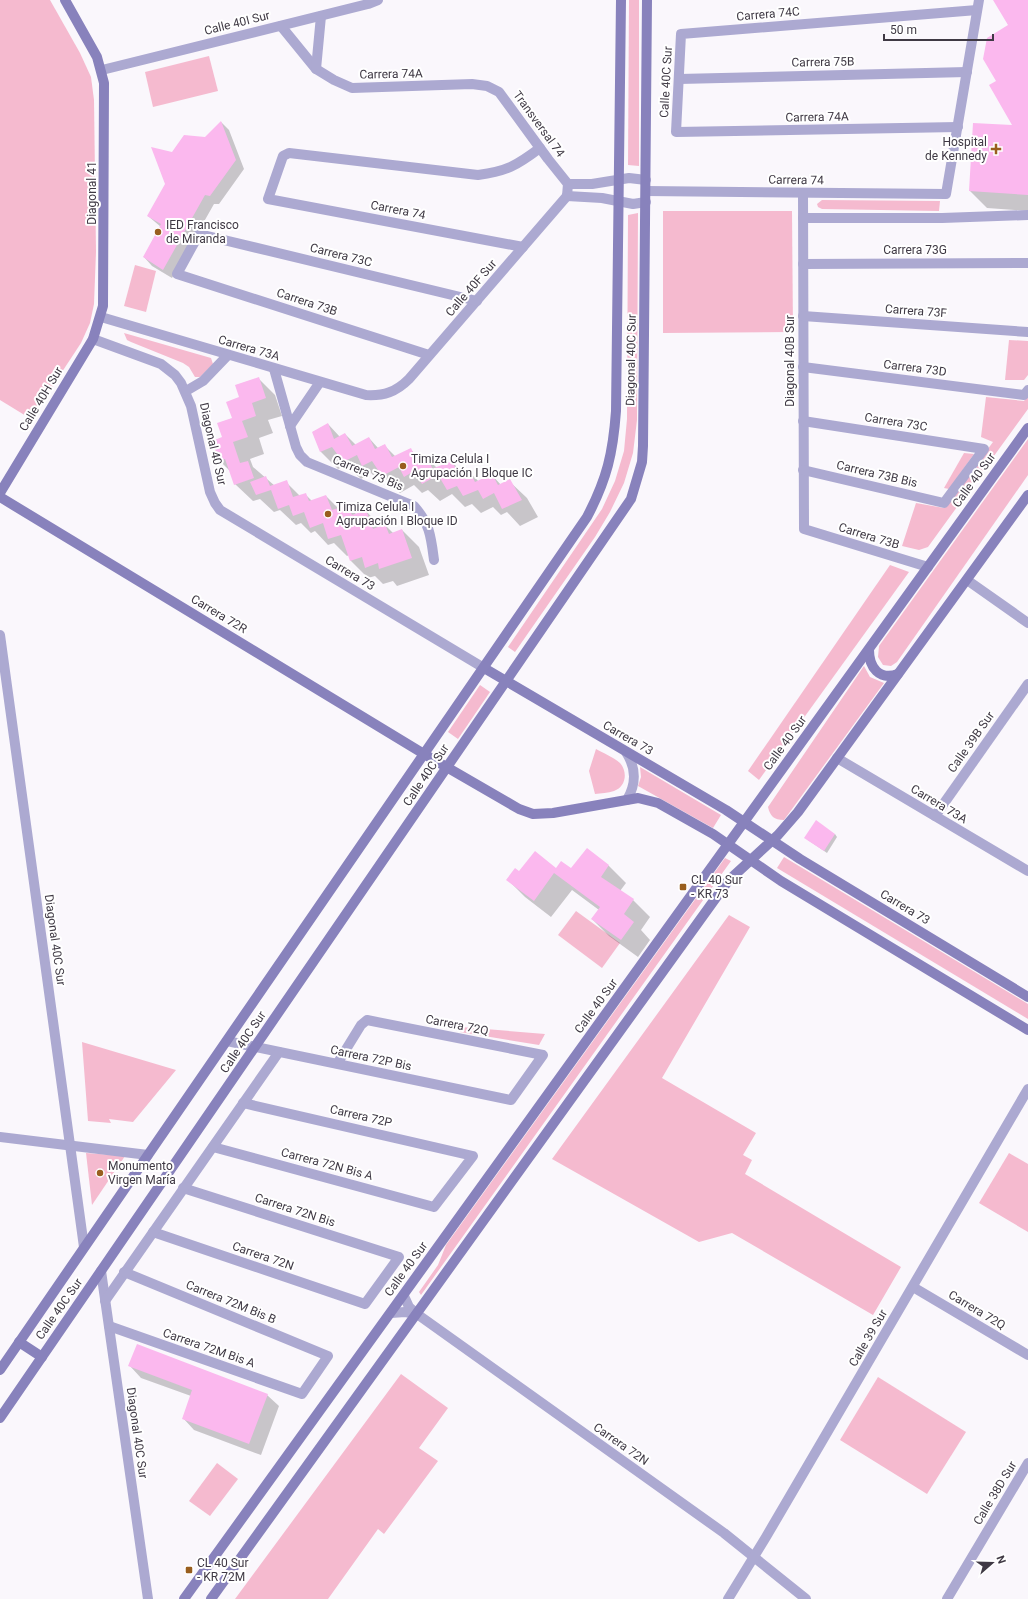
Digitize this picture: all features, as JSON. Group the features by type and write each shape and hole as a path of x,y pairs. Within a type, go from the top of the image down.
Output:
{"street":[{"path":"65,0 90,44 102,70"},
{"name":"Calle 40I Sur","path":"102,70 368,4 378,0"},
{"name":"Diagonal 40C Sur","path":"484,668 587,517 605,479 614,437 616,410 621,0"},
{"name":"Diagonal 40C Sur","path":"506,681 631,499 642,462 647,0"},
{"path":"958,127 978,5"},
{"name":"Carrera 74C","path":"681,34 978,5"},
{"path":"316,68 320,16"},
{"name":"Carrera 74A","path":"281,26 316,68 334,80 352,88 472,84"},
{"name":"Calle 40C Sur","path":"676,132 681,34"},
{"name":"Diagonal 41","path":"101,317 104,294 105,101 102,70"},
{"name":"Carrera 75B","path":"679,79 967,72"},
{"name":"Transversal 74","path":"472,84 487,86 499,92 568,184"},
{"name":"Carrera 74A","path":"676,132 958,127"},
{"name":"Carrera 74","path":"568,196 594,197 633,204 646,197 803,193 946,194 958,127"},
{"name":"Carrera 74","path":"523,247 268,199 283,156 289,153 478,175 498,172 516,166 540,148"},
{"path":"568,196 568,184 592,184 635,178 646,180"},
{"name":"Diagonal 40B Sur","path":"803,193 804,529"},
{"name":"Calle 40F Sur","path":"391,393 403,385 568,196"},
{"path":"803,218 942,218 1028,215"},
{"name":"Carrera 73C","path":"177,274 200,234 477,301"},
{"name":"Carrera 73G","path":"803,264 1028,263"},
{"name":"Carrera 73B","path":"177,274 429,355"},
{"name":"Carrera 73F","path":"803,316 1028,332"},
{"name":"Calle 40H Sur","path":"0,493 93,339 101,317"},
{"name":"Carrera 73A","path":"101,317 366,395 379,396 391,393"},
{"path":"93,339 160,364 175,375 186,391 203,381 228,355"},
{"name":"Carrera 73D","path":"803,367 1026,392"},
{"path":"274,369 290,426"},
{"path":"290,426 320,382"},
{"name":"Diagonal 40 Sur","path":"186,391 191,406 210,492 215,503"},
{"name":"Carrera 73C","path":"803,421 984,449 944,503"},
{"name":"Carrera 73 Bis","path":"290,426 296,447 302,458 307,462 414,506 424,517 430,530 434,560"},
{"name":"Calle 40 Sur","path":"184,1599 404,1296 1028,428"},
{"name":"Carrera 73B Bis","path":"803,470 944,503"},
{"path":"211,1599 728,881 789,824 1028,495"},
{"name":"Carrera 72R","path":"0,497 424,754"},
{"name":"Carrera 73","path":"215,503 227,514 744,823 1028,997"},
{"name":"Carrera 73B","path":"804,529 928,567"},
{"path":"967,580 1028,623"},
{"name":"Diagonal 40C Sur","path":"0,635 84,1247"},
{"path":"869,650 872,665 876,672 887,677 898,674"},
{"name":"Calle 40C Sur","path":"0,1370 484,668"},
{"name":"Calle 40C Sur","path":"0,1418 506,681"},
{"name":"Calle 39B Sur","path":"935,816 1028,684"},
{"path":"626,752 631,759 635,779 634,785 627,800"},
{"path":"424,754 519,809 533,814 553,813 638,798 658,803 713,834 781,881 903,956 1028,1030"},
{"name":"Carrera 73A","path":"837,758 1028,871"},
{"name":"Carrera 72Q","path":"337,1064 360,1025 367,1020 542,1055 510,1100"},
{"name":"Carrera 72P Bis","path":"227,1040 510,1100"},
{"path":"105,1301 279,1052"},
{"name":"Calle 39 Sur","path":"728,1599 913,1287 1028,1089"},
{"name":"Carrera 72P","path":"243,1102 473,1156 434,1207"},
{"path":"0,1137 148,1155"},
{"name":"Carrera 72N Bis A","path":"213,1147 434,1207"},
{"name":"Carrera 72N Bis","path":"183,1188 399,1257"},
{"name":"Carrera 72N","path":"153,1232 365,1304"},
{"name":"Calle 40 Sur","path":"365,1304 399,1257"},
{"name":"Diagonal 40C Sur","path":"101,1271 148,1599"},
{"name":"Carrera 72M Bis B","path":"124,1272 328,1356 302,1394"},
{"name":"Carrera 72Q","path":"913,1287 1028,1355"},
{"name":"Carrera 72N","path":"404,1296 409,1307 416,1314 718,1528 806,1599"},
{"name":"Carrera 72N","path":"391,1312 416,1314"},
{"name":"Carrera 72M Bis A","path":"109,1326 302,1394"},
{"path":"19,1342 42,1357"},
{"name":"Calle 38D Sur","path":"947,1599 1028,1463"}],"shaded area":[{"path":"0,0 50,0 80,53 91,77 94,100 96,252 94,304 90,323 81,343 31,419 0,400"},
{"path":"629,0 639,0 639,166 628,165"},
{"path":"209,56 218,91 153,107 145,72"},
{"path":"822,200 940,201 939,211 822,209 818,207 817,204"},
{"path":"663,211 792,211 793,332 663,333"},
{"path":"638,213 637,420 633,453 624,483 610,512 595,537 515,652 508,647 602,509 615,481 624,451 627,419 628,215"},
{"path":"135,265 156,271 146,312 124,306"},
{"path":"124,333 211,358 213,364 200,377 195,377 189,367 183,363 127,340"},
{"path":"1009,340 1028,341 1028,375 1024,380 1005,380"},
{"path":"1028,395 1028,409 928,547 919,550 902,546 916,503 944,508 993,442 981,437 986,397 1024,401"},
{"path":"1028,439 1028,475 897,662 891,666 883,665 878,657 879,646"},
{"path":"964,453 974,454 949,489 944,488"},
{"path":"890,565 909,572 759,780 748,771"},
{"path":"864,666 870,677 884,683 784,820 775,818 771,815 768,807"},
{"path":"480,685 490,692 458,739 448,732"},
{"path":"596,749 620,763 623,767 625,775 623,783 614,791 595,794 589,771"},
{"path":"640,767 721,815 713,828 638,786 641,777"},
{"path":"784,857 1028,1004 1028,1019 777,868"},
{"path":"725,858 731,861 421,1295 419,1292 438,1265 446,1245"},
{"path":"576,911 620,943 602,968 558,935"},
{"path":"729,915 750,927 662,1078 756,1133 743,1155 752,1160 745,1174 901,1267 873,1315 732,1233 699,1242 552,1159"},
{"path":"461,1027 545,1034 539,1045 460,1032"},
{"path":"82,1042 176,1070 133,1122 109,1119 111,1123 88,1121"},
{"path":"86,1153 125,1156 92,1205"},
{"path":"1009,1153 1028,1164 1028,1232 979,1203"},
{"path":"401,1374 448,1408 419,1448 438,1461 384,1534 378,1529 328,1599 235,1599"},
{"path":"878,1377 966,1432 927,1494 840,1440"},
{"path":"217,1463 238,1479 210,1516 189,1501"}],"building":[{"name":"Hospital de Kennedy","path":"993,0 1028,0 1028,195 969,191 973,123 1012,125 989,85 996,81 983,59 987,38 1008,25"},
{"path":"221,121 236,160 210,196 205,195 163,270 143,257 161,224 147,216 165,184 151,147 172,152 184,135 205,137"},
{"path":"259,377 266,398 252,403 256,416 242,421 248,437 233,442 240,463 248,461 254,478 234,485 225,459 219,461 212,441 222,437 217,423 232,418 226,402 239,397 235,385"},
{"path":"328,423 334,439 345,433 352,446 369,437 375,449 385,444 392,457 411,448 417,461 427,457 436,476 422,484 414,471 404,477 399,467 382,476 372,461 362,466 357,455 343,462 332,447 320,452 312,432"},
{"path":"452,461 458,473 468,469 475,482 492,474 498,485 510,479 522,500 502,509 494,493 483,499 478,490 463,496 457,486 447,490 434,468"},
{"name":"Timiza Celula I Agrupación I Bloque ID","path":"266,476 270,486 287,480 293,497 306,493 309,501 326,495 332,510 348,505 352,515 366,510 373,529 385,524 389,534 402,529 412,558 379,569 378,563 365,568 362,557 350,561 341,535 328,539 323,523 310,528 304,512 293,516 289,505 278,509 271,490 256,495 250,482"},
{"path":"816,820 835,834 824,851 804,838"},
{"path":"587,848 609,865 601,877 634,899 624,914 634,922 621,940 591,919 600,907 554,873 534,901 506,880 515,868 519,871 535,851 556,868 561,861 571,868"},
{"path":"137,1344 268,1394 249,1444 182,1419 192,1390 128,1366"}],"place":[{"name":"Hospital de Kennedy","path":"996,149"},
{"name":"IED Francisco de Miranda","path":"158,232"},
{"name":"Timiza Celula I Agrupación I Bloque IC","path":"403,466"},
{"name":"Timiza Celula I Agrupación I Bloque ID","path":"328,514"},
{"name":"CL 40 Sur - KR 73","path":"683,887"},
{"name":"Monumento Virgen María","path":"100,1173"},
{"name":"CL 40 Sur - KR 72M","path":"189,1570"}]}
